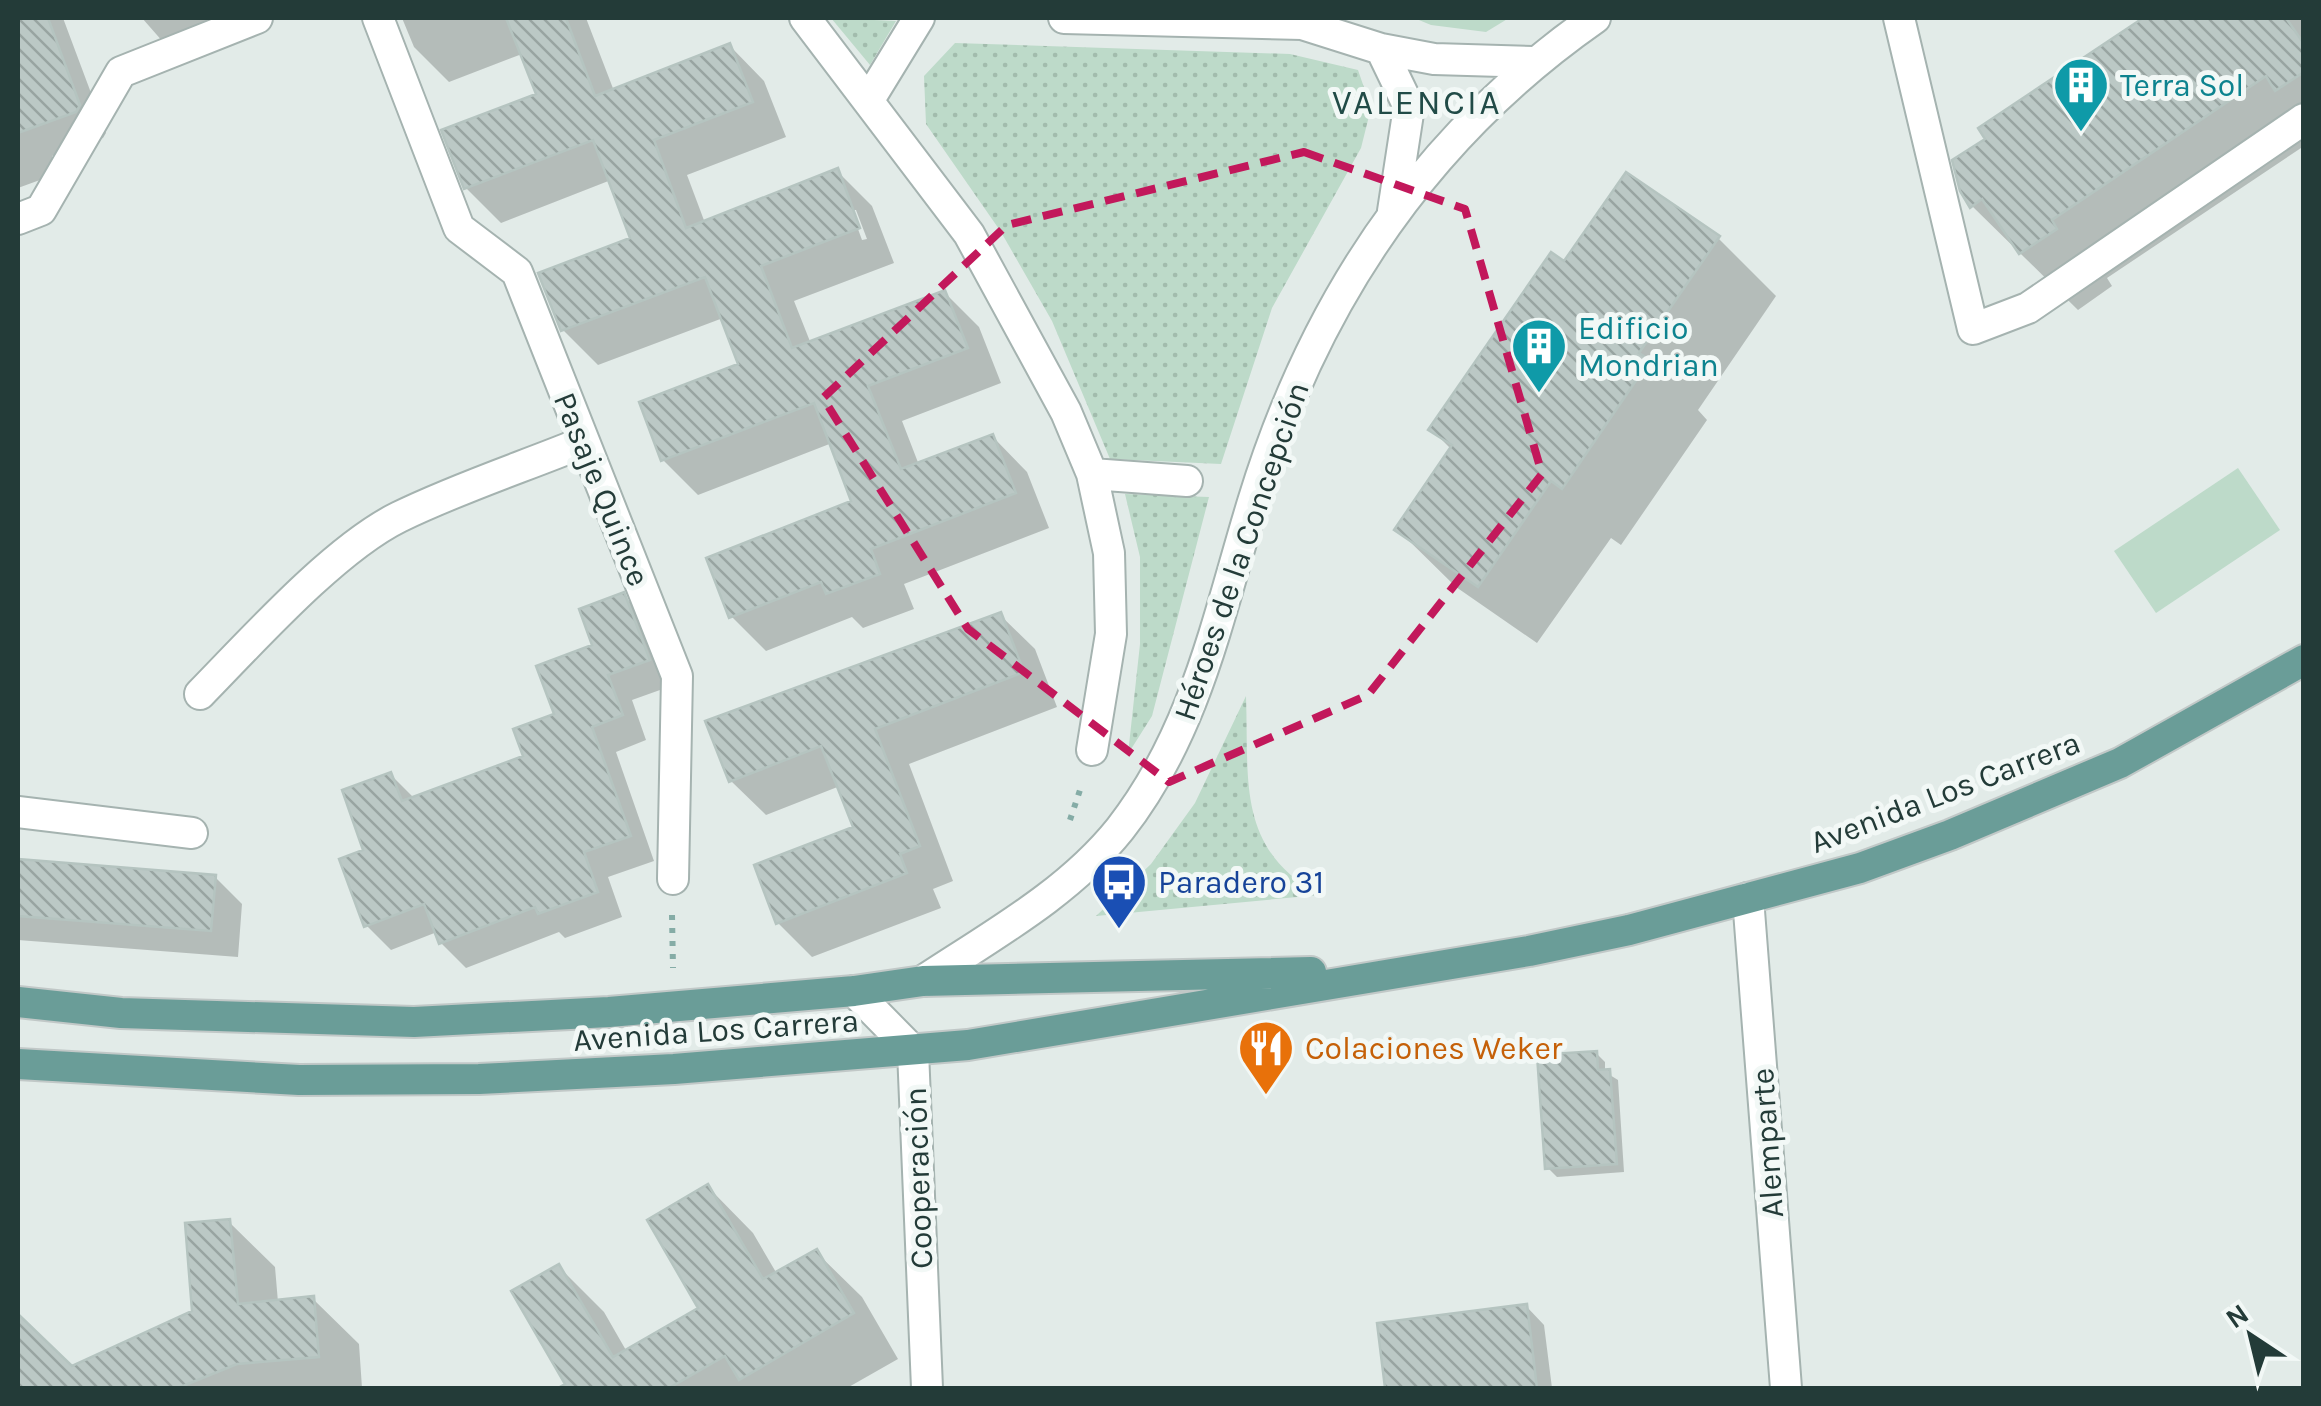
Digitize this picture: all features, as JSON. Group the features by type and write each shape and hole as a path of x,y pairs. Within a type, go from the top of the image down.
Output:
{"main road":[{"name":"Avenida Los Carrera","path":"18,1064 299,1080 455,1080 913,1052 1414,970 1596,937 1860,868 2120,763 2304,660"},
{"name":"Avenida Los Carrera","path":"18,1002 121,1013 414,1022 854,991 923,981 1414,970"}],"street":[{"path":"18,220 41,210 121,72 257,18"},
{"name":"Pasaje Quince","path":"378,18 459,228 518,272 678,676 673,879"},
{"path":"804,18 870,98 968,234 1066,412 1092,474 1110,553 1111,634 1092,750"},
{"path":"870,98 919,18"},
{"path":"1064,18 1302,24 1434,60 1532,62"},
{"path":"1393,210 1479,111 1532,62 1595,18"},
{"path":"1899,18 1973,330 2028,308 2304,119"},
{"path":"1380,48 1408,108 1393,210"},
{"name":"Héroes de la Concepción","path":"923,981 1064,884 1119,830 1174,748 1207,665 1284,408 1341,293 1393,210"},
{"path":"200,694 271,621 359,542 398,518 584,442"},
{"path":"1092,474 1187,481"},
{"path":"18,812 192,834"},
{"name":"Alemparte","path":"1748,898 1786,1388"},
{"name":"Cooperación","path":"854,991 913,1052 927,1388"}],"path":[{"path":"673,879 676,1005"}],"highlighted area":[{"path":"1304,152 1465,209 1542,474 1368,695 1169,782 968,629 823,398 1007,225"}],"green space":[{"path":"831,18 896,21 870,65"},
{"path":"1414,18 1509,18 1486,32 1431,25"},
{"path":"955,43 1290,54 1358,70 1371,108 1361,148 1272,308 1221,464 1110,459 1052,321 1001,232 926,124 924,76"},
{"path":"2238,468 2280,530 2156,613 2114,551"},
{"path":"1125,494 1209,497 1152,716 1128,754 1140,644 1140,557"},
{"path":"1246,696 1249,783 1260,834 1292,876 1319,895 1096,916 1151,864 1195,803"}],"building":[{"path":"18,18 48,18 80,105 76,112 18,133"},
{"path":"506,18 566,18 595,96 730,43 753,102 654,140 686,228 838,168 860,228 761,266 792,348 945,290 968,348 868,386 901,469 993,434 1016,493 871,549 880,574 826,594 821,582 729,618 706,558 851,501 814,403 661,461 639,402 738,364 705,277 561,331 538,273 630,238 593,140 464,189 441,130 536,94"},
{"name":"Terra Sol","path":"2143,18 2286,18 2304,44 2304,72 2275,91 2266,76 2052,220 2057,229 2019,254 1982,199 1970,208 1960,191 1952,160 1985,139 1978,128"},
{"name":"Edificio Mondrian","path":"1626,172 1720,236 1639,353 1650,360 1562,489 1551,481 1478,587 1394,530 1452,445 1428,430 1551,252 1564,261"},
{"path":"624,592 650,660 608,675 623,715 592,727 631,836 584,852 598,892 538,914 535,907 439,944 424,904 364,927 339,859 363,850 342,790 391,772 402,801 523,756 513,729 554,714 536,666 592,645 579,609"},
{"path":"1001,612 1024,672 875,729 920,846 900,854 907,873 776,924 754,865 853,827 821,746 729,782 705,721"},
{"path":"18,859 216,875 211,931 18,916"},
{"path":"1597,1051 1598,1070 1610,1069 1617,1164 1545,1169 1537,1055"},
{"path":"708,1184 763,1279 817,1249 854,1313 739,1380 725,1356 669,1388 558,1388 565,1384 511,1291 559,1264 613,1357 698,1308 647,1220"},
{"path":"230,1219 238,1304 314,1296 319,1357 237,1364 178,1388 18,1388 18,1314 72,1366 192,1311 185,1223"},
{"path":"1527,1304 1537,1388 1385,1388 1377,1323"}],"place":[{"name":"Terra Sol","path":"2081,134"},
{"name":"Edificio Mondrian","path":"1539,395"},
{"name":"Paradero 31","path":"1119,931"},
{"name":"Colaciones Weker","path":"1266,1097"}],"district":[{"name":"VALENCIA","path":"1417,102"}]}
